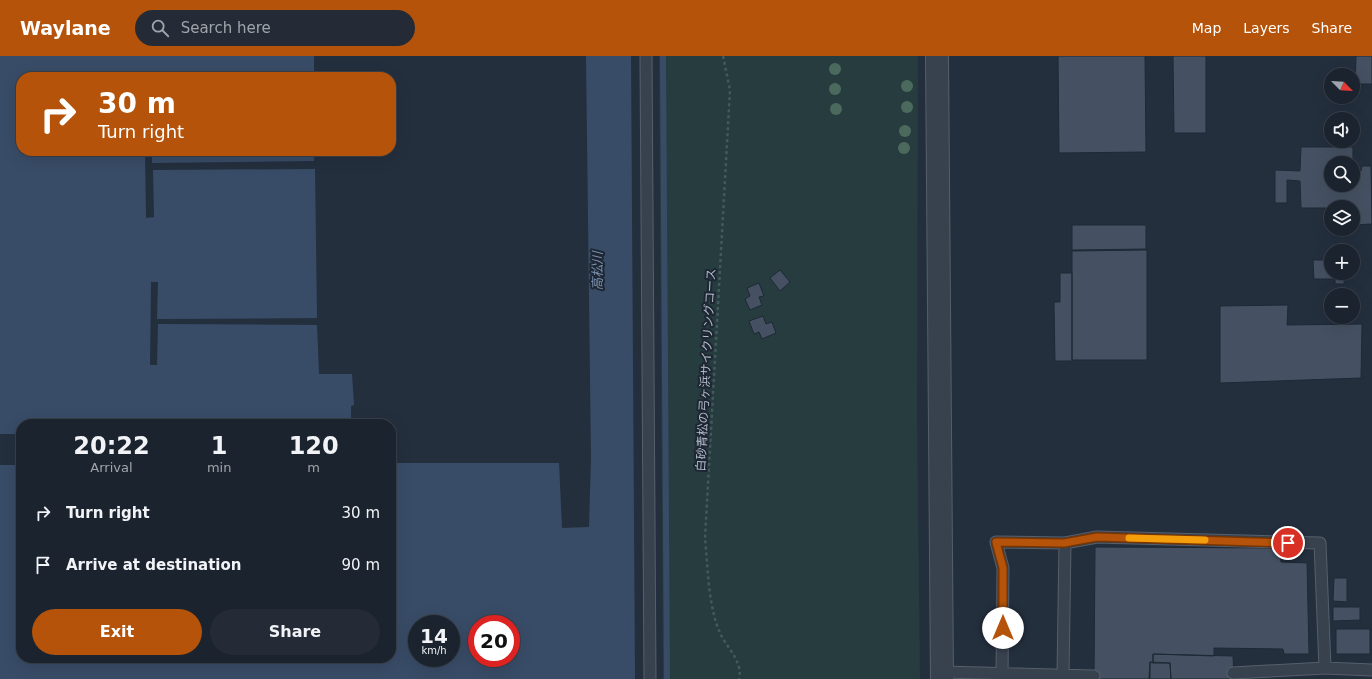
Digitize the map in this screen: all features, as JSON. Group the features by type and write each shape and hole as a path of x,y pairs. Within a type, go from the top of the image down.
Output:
{"street":[{"path":"938,56 942,675"}],"lane":[{"path":"646,56 650,679"},
{"path":"1002,676 1003,568 996,542 1064,543 1097,537 1320,543 1325,668"},
{"path":"1063,675 1064,543"},
{"path":"1234,673 1325,668 1372,670"},
{"path":"942,675 1094,676"}],"path":[{"name":"白砂青松の弓ヶ浜サイクリングコース","path":"723,56 730,90 705,538 712,601 721,634 735,656 739,679"}],"green space":[{"path":"659,56 918,56 917,417 920,679 663,679"}],"water":[{"path":"0,56 314,56 314,72 16,72 16,156 145,156 146,218 154,217 153,170 315,169 317,318 157,319 158,282 151,282 150,365 157,365 158,324 317,325 319,374 352,374 354,405 351,406 351,419 16,419 16,434 0,434"},
{"name":"高松川","path":"586,56 631,56 635,679 0,679 0,465 16,465 16,663 396,663 396,463 559,463 562,528 589,527 591,458"},
{"path":"152,156 314,156 314,161 152,163"}],"building":[{"path":"1058,56 1145,56 1146,152 1059,153"},
{"path":"1173,56 1206,56 1206,133 1174,133"},
{"path":"1356,56 1372,56 1372,84 1360,84 1360,68 1356,68"},
{"path":"1301,147 1353,148 1353,156 1324,156 1324,192 1360,192 1360,171 1362,166 1371,166 1372,224 1360,225 1360,200 1324,200 1324,208 1301,208 1300,181 1287,180 1287,203 1275,203 1275,170 1300,171"},
{"path":"1072,225 1146,225 1146,249 1072,250"},
{"path":"1147,250 1147,360 1072,360 1072,251"},
{"path":"1313,260 1324,260 1324,279 1314,279"},
{"path":"780,270 790,282 780,291 770,278"},
{"path":"1060,273 1072,273 1072,361 1055,361 1054,302 1060,302"},
{"path":"1335,280 1344,280 1344,284 1335,284"},
{"path":"759,283 764,296 759,297 762,305 750,310 745,299 750,296 747,288"},
{"path":"1288,305 1287,325 1362,324 1361,378 1220,383 1220,306"},
{"path":"763,316 766,324 772,322 776,333 762,339 759,332 754,334 749,321"},
{"path":"1095,547 1280,548 1281,562 1307,563 1309,654 1284,654 1283,649 1214,648 1214,656 1153,654 1153,663 1150,662 1149,679 1094,679"},
{"path":"1334,578 1347,578 1347,602 1333,601"},
{"path":"1333,607 1360,607 1360,620 1333,621"},
{"path":"1336,629 1370,629 1370,654 1336,654"},
{"path":"1153,654 1233,656 1234,679 1171,679 1170,663 1153,663"},
{"path":"1150,662 1170,663 1171,679 1150,679"}],"waterway":[{"path":"663,56 667,679"}],"slow traffic":[{"path":"1129,538 1205,540"}],"route":[{"path":"1003,628 1003,568 996,542 1064,543 1097,537 1288,543"}]}
